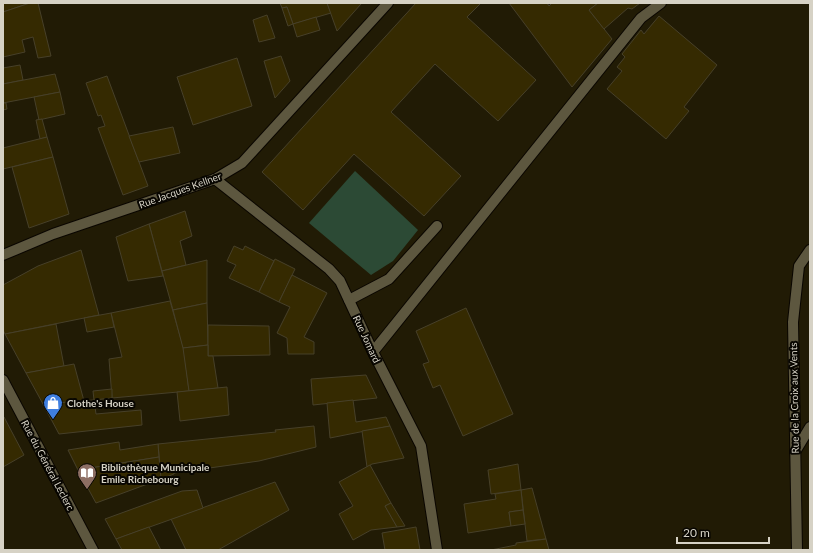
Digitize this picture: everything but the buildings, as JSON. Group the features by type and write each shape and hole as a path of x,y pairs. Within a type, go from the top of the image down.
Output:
{"street":[{"name":"Rue Jacques Kellner","path":"3,255 53,234 215,179 242,163 388,3"},
{"path":"373,352 641,18 661,3"},
{"name":"Rue Jomard","path":"215,179 329,269 340,281 373,352 421,446 437,550"},
{"path":"349,300 390,279 437,226"},
{"name":"Rue de la Croix aux Vents","path":"797,550 792,322 799,266 810,250"},
{"name":"Rue du Général Leclerc","path":"3,380 93,550"},
{"path":"795,452 810,428"}],"green space":[{"path":"355,171 418,230 393,261 371,275 309,223"}],"place":[{"name":"Clothe's House","path":"53,420"},
{"name":"Bibliothèque Municipale Emile Richebourg","path":"87,490"}]}
